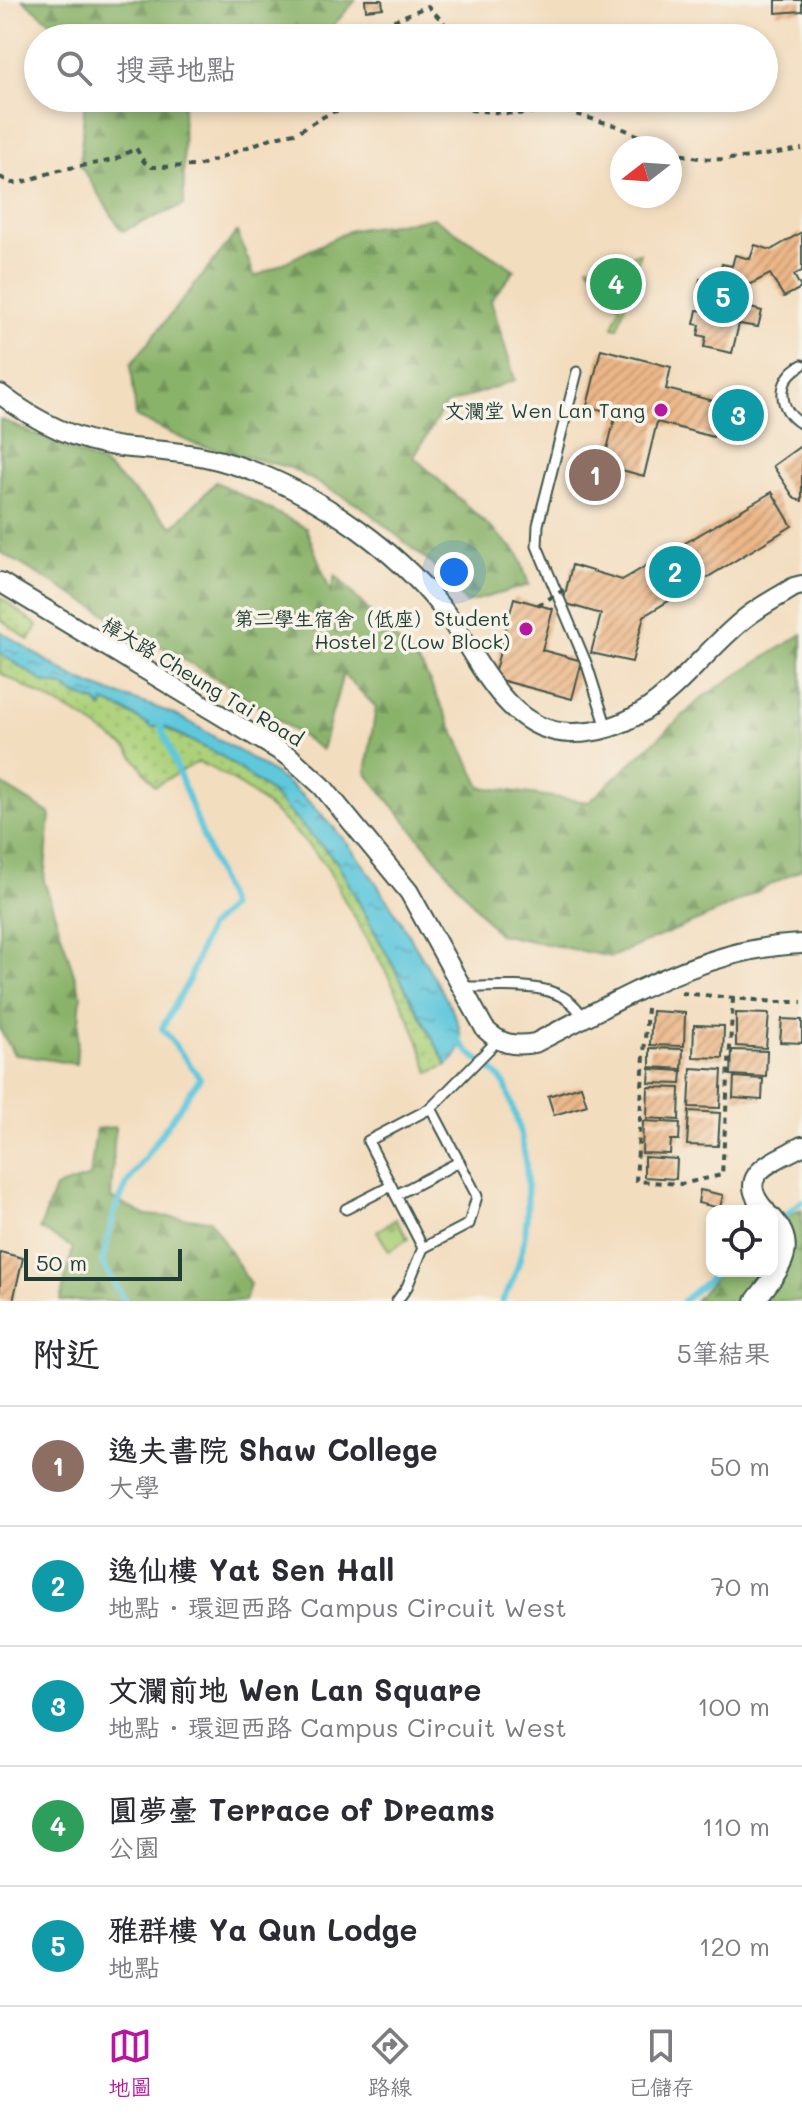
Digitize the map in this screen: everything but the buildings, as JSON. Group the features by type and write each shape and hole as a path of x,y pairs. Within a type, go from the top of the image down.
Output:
{"street":[{"path":"0,394 18,408 56,428 88,440 122,447 180,452 235,465 318,502 381,546 420,582 450,618 493,685 513,709 533,723 558,732 590,732 644,714 669,694 743,619 802,585"},
{"name":"樟大路 Cheung Tai Road","path":"0,582 290,757 322,786 409,892 495,1043"},
{"path":"495,1043 521,1046 535,1043 711,961 759,948 802,944"},
{"path":"762,1205 755,1197 753,1187 761,1169 802,1146"},
{"path":"778,1230 787,1248 778,1268"},
{"path":"755,1301 772,1277"}],"lane":[{"path":"802,365 790,374 782,395 790,416 802,424"},
{"path":"577,372 538,525 537,546 587,665 607,728"},
{"path":"462,987 550,990 570,1000 583,1018"},
{"path":"423,1248 368,1141 431,1108 495,1043"},
{"path":"397,1301 407,1287 423,1248 469,1224 477,1196 431,1108"},
{"path":"346,1209 459,1162"}],"path":[{"path":"386,24 428,6 445,24"},
{"path":"0,177 20,183 59,170 118,159 136,148 144,162 152,167 198,166 274,137 295,133 332,112"},
{"path":"494,112 537,112"},
{"path":"568,112 617,126 639,136"},
{"path":"682,155 734,159 802,149"},
{"path":"538,605 567,588"},
{"path":"678,993 802,1002"},
{"path":"657,1002 647,1006 636,1181 681,1184 722,1175 733,999"}],"green space":[{"path":"23,0 356,0 335,24 53,24"},
{"path":"84,112 183,112 184,205 122,231 80,165"},
{"path":"434,218 515,270 491,300 515,380 445,405 414,457 518,553 529,585 466,603 433,565 362,507 291,468 194,444 136,417 131,364 237,232 255,277 351,230"},
{"path":"640,253 618,328 613,327 620,307 588,266"},
{"path":"0,419 103,464 173,527 216,482 306,528 331,593 335,575 423,668 481,787 589,802 704,696 802,634 802,869 706,917 611,957 498,934 366,773 376,707 343,674 322,750 227,685 0,552"},
{"path":"0,597 38,626 29,640 0,619"},
{"path":"0,653 44,682 63,686 102,708 104,699 153,728 161,726 223,757 268,790 337,862 447,1065 429,1073 404,1006 329,870 281,818 234,781 198,762 155,786 128,749 83,718 0,673"},
{"path":"0,783 50,814 44,881 81,995 76,1064 14,1054 0,1030"},
{"path":"115,1127 111,1198 145,1215 210,1220 250,1284 245,1301 60,1301 73,1248 40,1229 55,1188 90,1177 96,1129"},
{"path":"802,1209 802,1301 695,1301 716,1277 778,1277 778,1221"},
{"path":"396,1219 408,1239 389,1251 377,1231"}],"water":[{"path":"0,631 85,682 187,721 267,769 308,801 362,863 435,979 458,1023 461,1035 456,1056 447,1065 337,862 268,790 223,757 159,724 153,728 126,711 104,702 103,708 63,686 44,682 0,653"}],"waterway":[{"path":"125,1301 102,1263 115,1210 128,1182 200,1078 162,1028 189,980 208,928 230,907 161,726 155,720"},
{"path":"459,1040 505,1084 524,1152 527,1178 525,1231 513,1280 502,1301"},
{"path":"778,1221 802,1201"},
{"path":"683,1301 712,1277"}],"place":[{"name":"圓夢臺 Terrace of Dreams","path":"616,284"},
{"name":"雅群樓 Ya Qun Lodge","path":"723,297"},
{"name":"文瀾堂 Wen Lan Tang","path":"661,410"},
{"name":"文瀾前地 Wen Lan Square","path":"738,415"},
{"name":"逸夫書院 Shaw College","path":"595,475"},
{"name":"逸仙樓 Yat Sen Hall","path":"675,572"},
{"name":"第二學生宿舍（低座）Student Hostel 2 (Low Block)","path":"526,629"}]}
